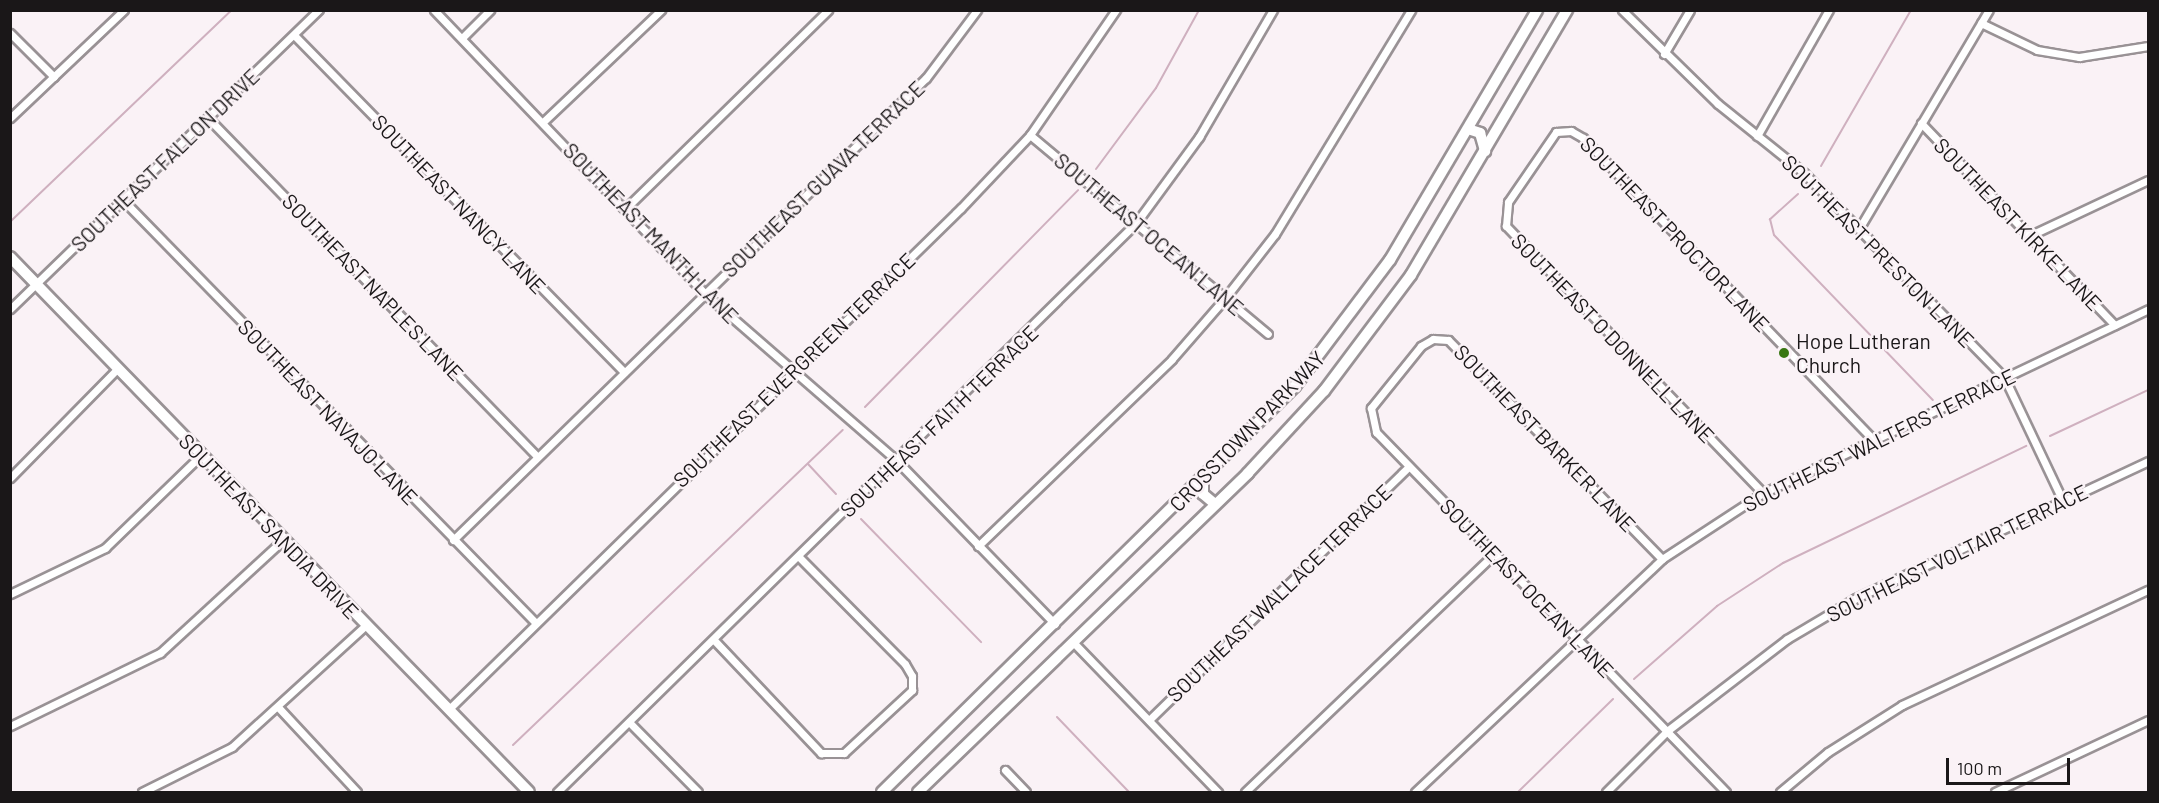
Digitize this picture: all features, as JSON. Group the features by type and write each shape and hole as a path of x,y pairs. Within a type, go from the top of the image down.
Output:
{"main road":[{"name":"CROSSTOWN PARKWAY","path":"882,792 1203,480 1295,386 1353,312 1468,129 1537,10"},
{"name":"CROSSTOWN PARKWAY","path":"918,792 1294,425 1364,342 1485,151 1567,10"},
{"path":"1468,129 1480,133 1485,151"},
{"name":"SOUTHEAST SANDIA DRIVE","path":"10,257 200,456 529,792"},
{"path":"1203,480 1203,494 1215,504"}],"street":[{"path":"10,118 124,10"},
{"name":"SOUTHEAST FALLON DRIVE","path":"10,309 318,10"},
{"name":"SOUTHEAST MANTH LANE","path":"434,10 626,208 705,294 897,461 1055,624"},
{"path":"462,38 490,10"},
{"path":"543,122 661,10"},
{"path":"626,208 828,10"},
{"name":"SOUTHEAST GUAVA TERRACE","path":"453,540 926,78 977,10"},
{"name":"SOUTHEAST EVERGREEN TERRACE","path":"449,709 535,622 794,371 1030,135 1116,10"},
{"name":"SOUTHEAST FAITH TERRACE","path":"557,792 897,461 1136,223 1199,137 1273,10"},
{"path":"978,546 1172,359 1225,298 1275,234 1411,10"},
{"name":"SOUTHEAST PRESTON LANE","path":"1622,10 1664,54 1860,227 2004,377 2063,501"},
{"path":"1664,54 1690,10"},
{"path":"1757,136 1830,10"},
{"path":"1860,227 1989,10"},
{"path":"1981,23 2037,50 2079,57 2148,46"},
{"path":"10,33 54,77"},
{"name":"SOUTHEAST NANCY LANE","path":"294,35 624,372"},
{"name":"SOUTHEAST NAPLES LANE","path":"208,118 537,456"},
{"name":"SOUTHEAST KIRKE LANE","path":"1921,123 2031,234 2115,325"},
{"name":"SOUTHEAST PROCTOR LANE","path":"1526,173 1550,136 1564,130 1577,133 1873,439"},
{"name":"SOUTHEAST OCEAN LANE","path":"1030,135 1268,334"},
{"name":"SOUTHEAST O DONNELL LANE","path":"1526,173 1504,209 1509,232 1763,493"},
{"path":"2031,234 2148,180"},
{"name":"SOUTHEAST NAVAJO LANE","path":"123,200 535,622"},
{"name":"SOUTHEAST WALTERS TERRACE","path":"1415,792 1574,638 1662,559 1763,493 2148,309"},
{"name":"SOUTHEAST BARKER LANE","path":"1398,375 1426,342 1441,339 1454,344 1662,559"},
{"path":"10,478 117,369"},
{"name":"SOUTHEAST OCEAN LANE","path":"1398,375 1371,408 1370,422 1408,467 1495,553 1574,638 1726,792"},
{"path":"10,594 105,548 200,456"},
{"name":"SOUTHEAST VOLTAIR TERRACE","path":"1606,792 1666,732 1787,639 1856,598 2148,461"},
{"name":"SOUTHEAST WALLACE TERRACE","path":"1149,720 1408,467"},
{"path":"10,726 160,653 283,540"},
{"path":"1245,792 1495,553"},
{"path":"714,640 821,753 833,755 844,753 912,690 912,676 799,557"},
{"path":"1780,792 1828,752 1902,705 2148,590"},
{"path":"142,792 232,747 366,625"},
{"path":"1073,642 1218,792"},
{"path":"278,707 357,792"},
{"path":"1995,792 2148,720"},
{"path":"630,722 698,792"},
{"path":"1005,770 1026,792"}],"waterway":[{"path":"11,221 232,10"},
{"path":"1096,169 1156,88 1199,10"},
{"path":"1821,166 1911,10"},
{"path":"865,407 1078,190"},
{"path":"1798,194 1770,219 1774,235 1933,400"},
{"path":"2050,436 2148,390"},
{"path":"513,745 843,430"},
{"path":"1634,679 1717,606 1783,563 2026,446"},
{"path":"808,464 836,494"},
{"path":"861,519 981,642"},
{"path":"1518,792 1613,699"},
{"path":"1057,717 1129,792"}],"place":[{"name":"Hope Lutheran Church","path":"1784,353"}]}
